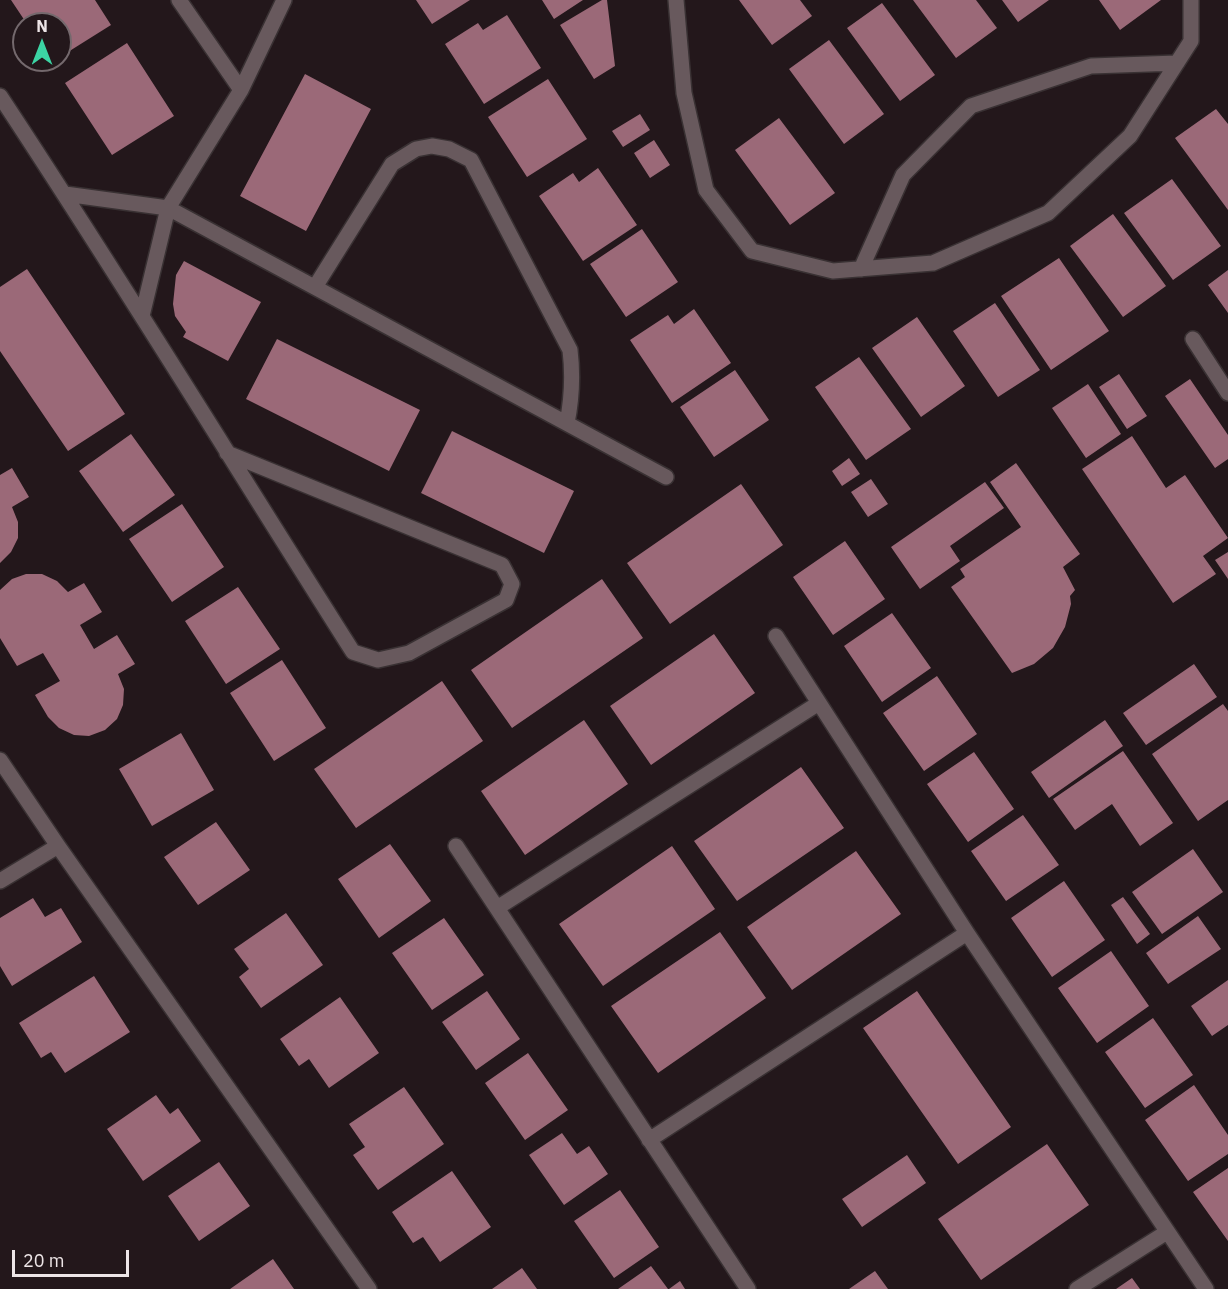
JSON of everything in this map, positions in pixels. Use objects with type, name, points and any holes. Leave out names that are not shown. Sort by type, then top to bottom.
[{"type":"street","points":[[179,0],[241,90]]},
{"type":"street","points":[[142,316],[168,208],[241,90],[285,0]]},
{"type":"street","points":[[676,0],[684,93],[706,190],[752,251],[834,271],[933,263],[1048,213],[1130,136],[1191,40],[1191,0]]},
{"type":"street","points":[[861,269],[903,175],[971,106],[1091,66],[1177,63]]},
{"type":"street","points":[[0,96],[65,194],[227,453],[353,652],[378,660],[409,653],[506,600],[512,584],[502,565],[227,453]]},
{"type":"street","points":[[315,287],[392,164],[416,149],[432,146],[449,149],[471,160],[570,350],[573,374],[567,423]]},
{"type":"street","points":[[65,194],[168,208],[666,477]]},
{"type":"street","points":[[1193,339],[1228,393]]},
{"type":"street","points":[[776,636],[967,933],[1206,1289]]},
{"type":"street","points":[[497,908],[819,703]]},
{"type":"street","points":[[0,760],[369,1289]]},
{"type":"street","points":[[0,881],[58,846]]},
{"type":"street","points":[[456,846],[748,1289]]},
{"type":"street","points":[[649,1140],[967,933]]},
{"type":"street","points":[[1077,1289],[1167,1232]]},
{"type":"building","points":[[11,0],[95,0],[111,25],[72,49],[72,12],[19,12]]},
{"type":"building","points":[[416,0],[470,0],[432,24]]},
{"type":"building","points":[[542,0],[583,0],[554,19]]},
{"type":"building","points":[[602,0],[607,0],[615,66],[594,79],[560,25]]},
{"type":"building","points":[[739,0],[800,0],[812,16],[772,45]]},
{"type":"building","points":[[913,0],[976,0],[997,28],[956,58]]},
{"type":"building","points":[[1002,0],[1049,0],[1018,22]]},
{"type":"building","points":[[1099,0],[1161,0],[1120,30]]},
{"type":"building","points":[[882,3],[935,75],[900,101],[847,28]]},
{"type":"building","points":[[507,15],[541,68],[484,104],[445,44],[478,23],[483,30]]},
{"type":"building","points":[[829,40],[884,114],[844,144],[789,69]]},
{"type":"building","points":[[127,43],[174,116],[112,155],[65,83]]},
{"type":"building","points":[[305,74],[371,109],[306,231],[240,196]]},
{"type":"building","points":[[548,79],[587,139],[527,177],[488,117]]},
{"type":"building","points":[[1216,109],[1228,124],[1228,210],[1175,138]]},
{"type":"building","points":[[640,114],[650,130],[623,147],[612,131]]},
{"type":"building","points":[[779,118],[835,193],[790,225],[735,150]]},
{"type":"building","points":[[654,140],[670,165],[650,178],[634,153]]},
{"type":"building","points":[[598,168],[637,225],[583,261],[539,196],[573,173],[579,182]]},
{"type":"building","points":[[1172,179],[1221,246],[1173,280],[1124,213]]},
{"type":"building","points":[[1113,214],[1166,286],[1123,317],[1070,246]]},
{"type":"building","points":[[642,229],[678,282],[626,317],[590,264]]},
{"type":"building","points":[[1059,258],[1109,331],[1051,370],[1001,296]]},
{"type":"building","points":[[184,261],[261,302],[228,361],[183,337],[186,332],[175,316],[173,304],[176,275]]},
{"type":"building","points":[[27,269],[125,414],[68,451],[0,351],[0,287]]},
{"type":"building","points":[[1228,270],[1228,313],[1208,285]]},
{"type":"building","points":[[995,303],[1040,370],[998,397],[953,331]]},
{"type":"building","points":[[694,309],[731,363],[672,403],[630,340],[668,315],[674,324]]},
{"type":"building","points":[[917,317],[965,386],[921,417],[872,348]]},
{"type":"building","points":[[277,339],[420,410],[389,471],[246,399]]},
{"type":"building","points":[[859,357],[911,429],[866,460],[815,387]]},
{"type":"building","points":[[735,370],[769,420],[714,457],[680,407]]},
{"type":"building","points":[[1119,374],[1147,416],[1127,429],[1099,387]]},
{"type":"building","points":[[1190,379],[1228,435],[1228,459],[1215,468],[1165,396]]},
{"type":"building","points":[[1088,384],[1121,434],[1086,458],[1052,408]]},
{"type":"building","points":[[452,431],[574,491],[544,553],[421,493]]},
{"type":"building","points":[[131,434],[175,495],[123,532],[79,471]]},
{"type":"building","points":[[1132,436],[1166,488],[1185,475],[1228,538],[1203,556],[1216,574],[1173,603],[1082,469]]},
{"type":"building","points":[[849,458],[860,474],[842,486],[832,471]]},
{"type":"building","points":[[1016,463],[1080,554],[1063,567],[1075,590],[1070,596],[1071,604],[1065,627],[1053,648],[1034,664],[1012,673],[951,587],[965,577],[960,569],[1021,527],[990,482]]},
{"type":"building","points":[[12,468],[29,497],[12,507],[18,522],[18,538],[11,552],[0,563],[0,475]]},
{"type":"building","points":[[871,479],[888,504],[868,517],[851,492]]},
{"type":"building","points":[[985,482],[1004,508],[950,546],[960,561],[920,589],[891,547]]},
{"type":"building","points":[[741,484],[783,545],[670,624],[627,563]]},
{"type":"building","points":[[182,504],[224,567],[172,602],[129,539]]},
{"type":"building","points":[[845,541],[885,599],[833,635],[793,577]]},
{"type":"building","points":[[1228,552],[1228,579],[1215,560]]},
{"type":"building","points":[[26,574],[42,574],[57,581],[68,592],[84,583],[102,612],[80,625],[94,649],[117,635],[135,664],[118,674],[124,689],[123,705],[117,719],[105,730],[89,736],[74,735],[59,728],[48,717],[35,695],[60,681],[43,653],[17,666],[0,638],[0,590],[12,579]]},
{"type":"building","points":[[602,579],[643,638],[512,728],[471,670]]},
{"type":"building","points":[[238,587],[280,649],[226,684],[185,621]]},
{"type":"building","points":[[892,613],[931,668],[882,702],[844,646]]},
{"type":"building","points":[[714,634],[755,693],[651,765],[610,706]]},
{"type":"building","points":[[282,660],[326,728],[274,761],[230,693]]},
{"type":"building","points":[[1194,664],[1217,697],[1146,745],[1123,713]]},
{"type":"building","points":[[937,676],[977,734],[924,771],[883,713]]},
{"type":"building","points":[[442,681],[483,741],[356,828],[314,769]]},
{"type":"building","points":[[1223,704],[1228,711],[1228,800],[1198,821],[1152,754]]},
{"type":"building","points":[[584,720],[628,784],[525,855],[481,791]]},
{"type":"building","points":[[1105,720],[1123,746],[1049,798],[1031,772]]},
{"type":"building","points":[[181,733],[214,790],[152,826],[119,769]]},
{"type":"building","points":[[1123,751],[1173,823],[1140,846],[1112,804],[1075,830],[1053,799]]},
{"type":"building","points":[[974,752],[1014,809],[968,842],[927,784]]},
{"type":"building","points":[[801,767],[844,828],[737,901],[694,841]]},
{"type":"building","points":[[1023,815],[1059,865],[1006,901],[971,851]]},
{"type":"building","points":[[216,822],[250,870],[198,905],[164,857]]},
{"type":"building","points":[[390,844],[431,901],[379,938],[338,879]]},
{"type":"building","points":[[672,846],[715,909],[603,986],[559,924]]},
{"type":"building","points":[[1193,849],[1223,892],[1162,934],[1132,892]]},
{"type":"building","points":[[856,851],[901,914],[792,990],[747,927]]},
{"type":"building","points":[[1064,881],[1105,940],[1052,977],[1011,918]]},
{"type":"building","points":[[1123,897],[1150,934],[1137,944],[1111,905]]},
{"type":"building","points":[[33,898],[45,917],[61,908],[82,942],[12,986],[0,966],[0,918]]},
{"type":"building","points":[[286,913],[323,965],[261,1008],[239,977],[249,969],[234,949]]},
{"type":"building","points":[[1198,916],[1221,949],[1168,984],[1146,953]]},
{"type":"building","points":[[444,918],[484,975],[432,1010],[392,953]]},
{"type":"building","points":[[720,932],[766,998],[658,1073],[611,1006]]},
{"type":"building","points":[[1111,951],[1149,1006],[1097,1043],[1058,988]]},
{"type":"building","points":[[94,976],[130,1032],[65,1073],[51,1052],[41,1058],[19,1023]]},
{"type":"building","points":[[1228,980],[1228,1025],[1212,1036],[1191,1006]]},
{"type":"building","points":[[487,991],[520,1039],[476,1070],[442,1022]]},
{"type":"building","points":[[917,991],[1011,1127],[958,1164],[863,1028]]},
{"type":"building","points":[[340,997],[379,1053],[329,1088],[309,1059],[299,1066],[280,1039]]},
{"type":"building","points":[[1153,1018],[1193,1075],[1145,1108],[1105,1052]]},
{"type":"building","points":[[528,1053],[568,1110],[525,1140],[485,1083]]},
{"type":"building","points":[[1194,1085],[1228,1135],[1228,1154],[1188,1181],[1145,1120]]},
{"type":"building","points":[[404,1087],[444,1144],[378,1190],[353,1155],[365,1147],[349,1124]]},
{"type":"building","points":[[156,1095],[170,1114],[178,1108],[201,1141],[143,1181],[107,1129]]},
{"type":"building","points":[[562,1133],[577,1154],[589,1146],[608,1174],[564,1205],[529,1155]]},
{"type":"building","points":[[1047,1144],[1089,1205],[981,1280],[938,1219]]},
{"type":"building","points":[[907,1155],[926,1183],[862,1227],[842,1199]]},
{"type":"building","points":[[219,1162],[250,1206],[199,1241],[168,1196]]},
{"type":"building","points":[[1228,1168],[1228,1241],[1193,1192]]},
{"type":"building","points":[[452,1171],[491,1227],[440,1262],[423,1237],[413,1243],[392,1212]]},
{"type":"building","points":[[620,1190],[659,1247],[614,1278],[574,1221]]},
{"type":"building","points":[[273,1259],[294,1289],[230,1289]]},
{"type":"building","points":[[651,1266],[668,1289],[618,1289]]},
{"type":"building","points":[[522,1268],[537,1289],[492,1289]]},
{"type":"building","points":[[875,1271],[888,1289],[849,1289]]},
{"type":"building","points":[[1132,1278],[1140,1289],[1116,1289]]},
{"type":"building","points":[[680,1281],[685,1289],[669,1289]]}]
